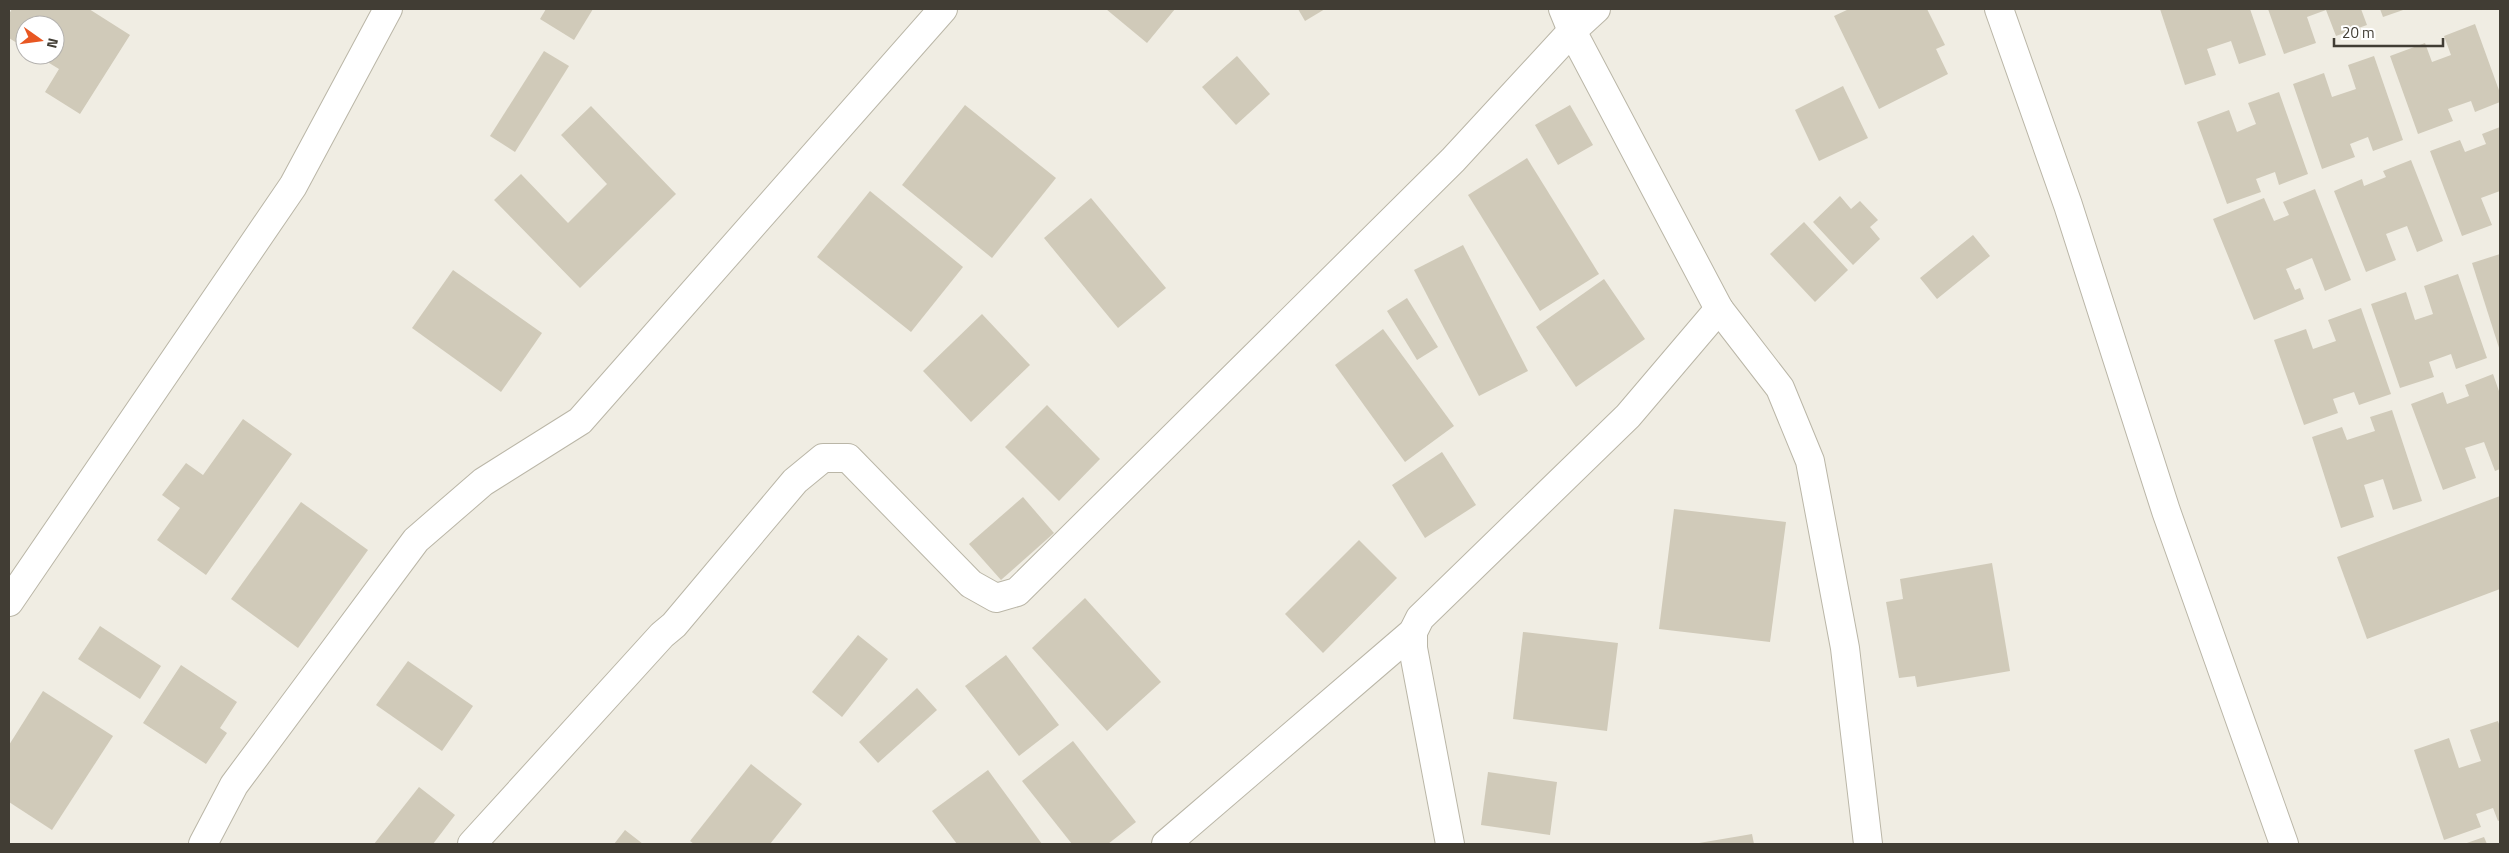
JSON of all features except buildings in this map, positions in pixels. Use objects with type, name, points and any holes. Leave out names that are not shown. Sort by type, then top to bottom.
[{"type":"street","points":[[9,602],[293,186],[388,9]]},
{"type":"street","points":[[203,844],[234,785],[416,540],[483,482],[580,420],[943,9]]},
{"type":"street","points":[[472,844],[662,635],[674,625],[795,481],[823,458],[848,458],[970,584],[996,598],[1017,592],[1453,160],[1568,20],[1596,9]]},
{"type":"street","points":[[1999,9],[2068,205],[2166,510],[2284,844]]},
{"type":"street","points":[[1568,20],[1719,309],[1780,388],[1810,460],[1845,648],[1868,844]]},
{"type":"street","points":[[1166,844],[1413,632],[1420,618],[1628,416],[1719,309]]},
{"type":"street","points":[[1413,632],[1413,648],[1450,844]]}]
